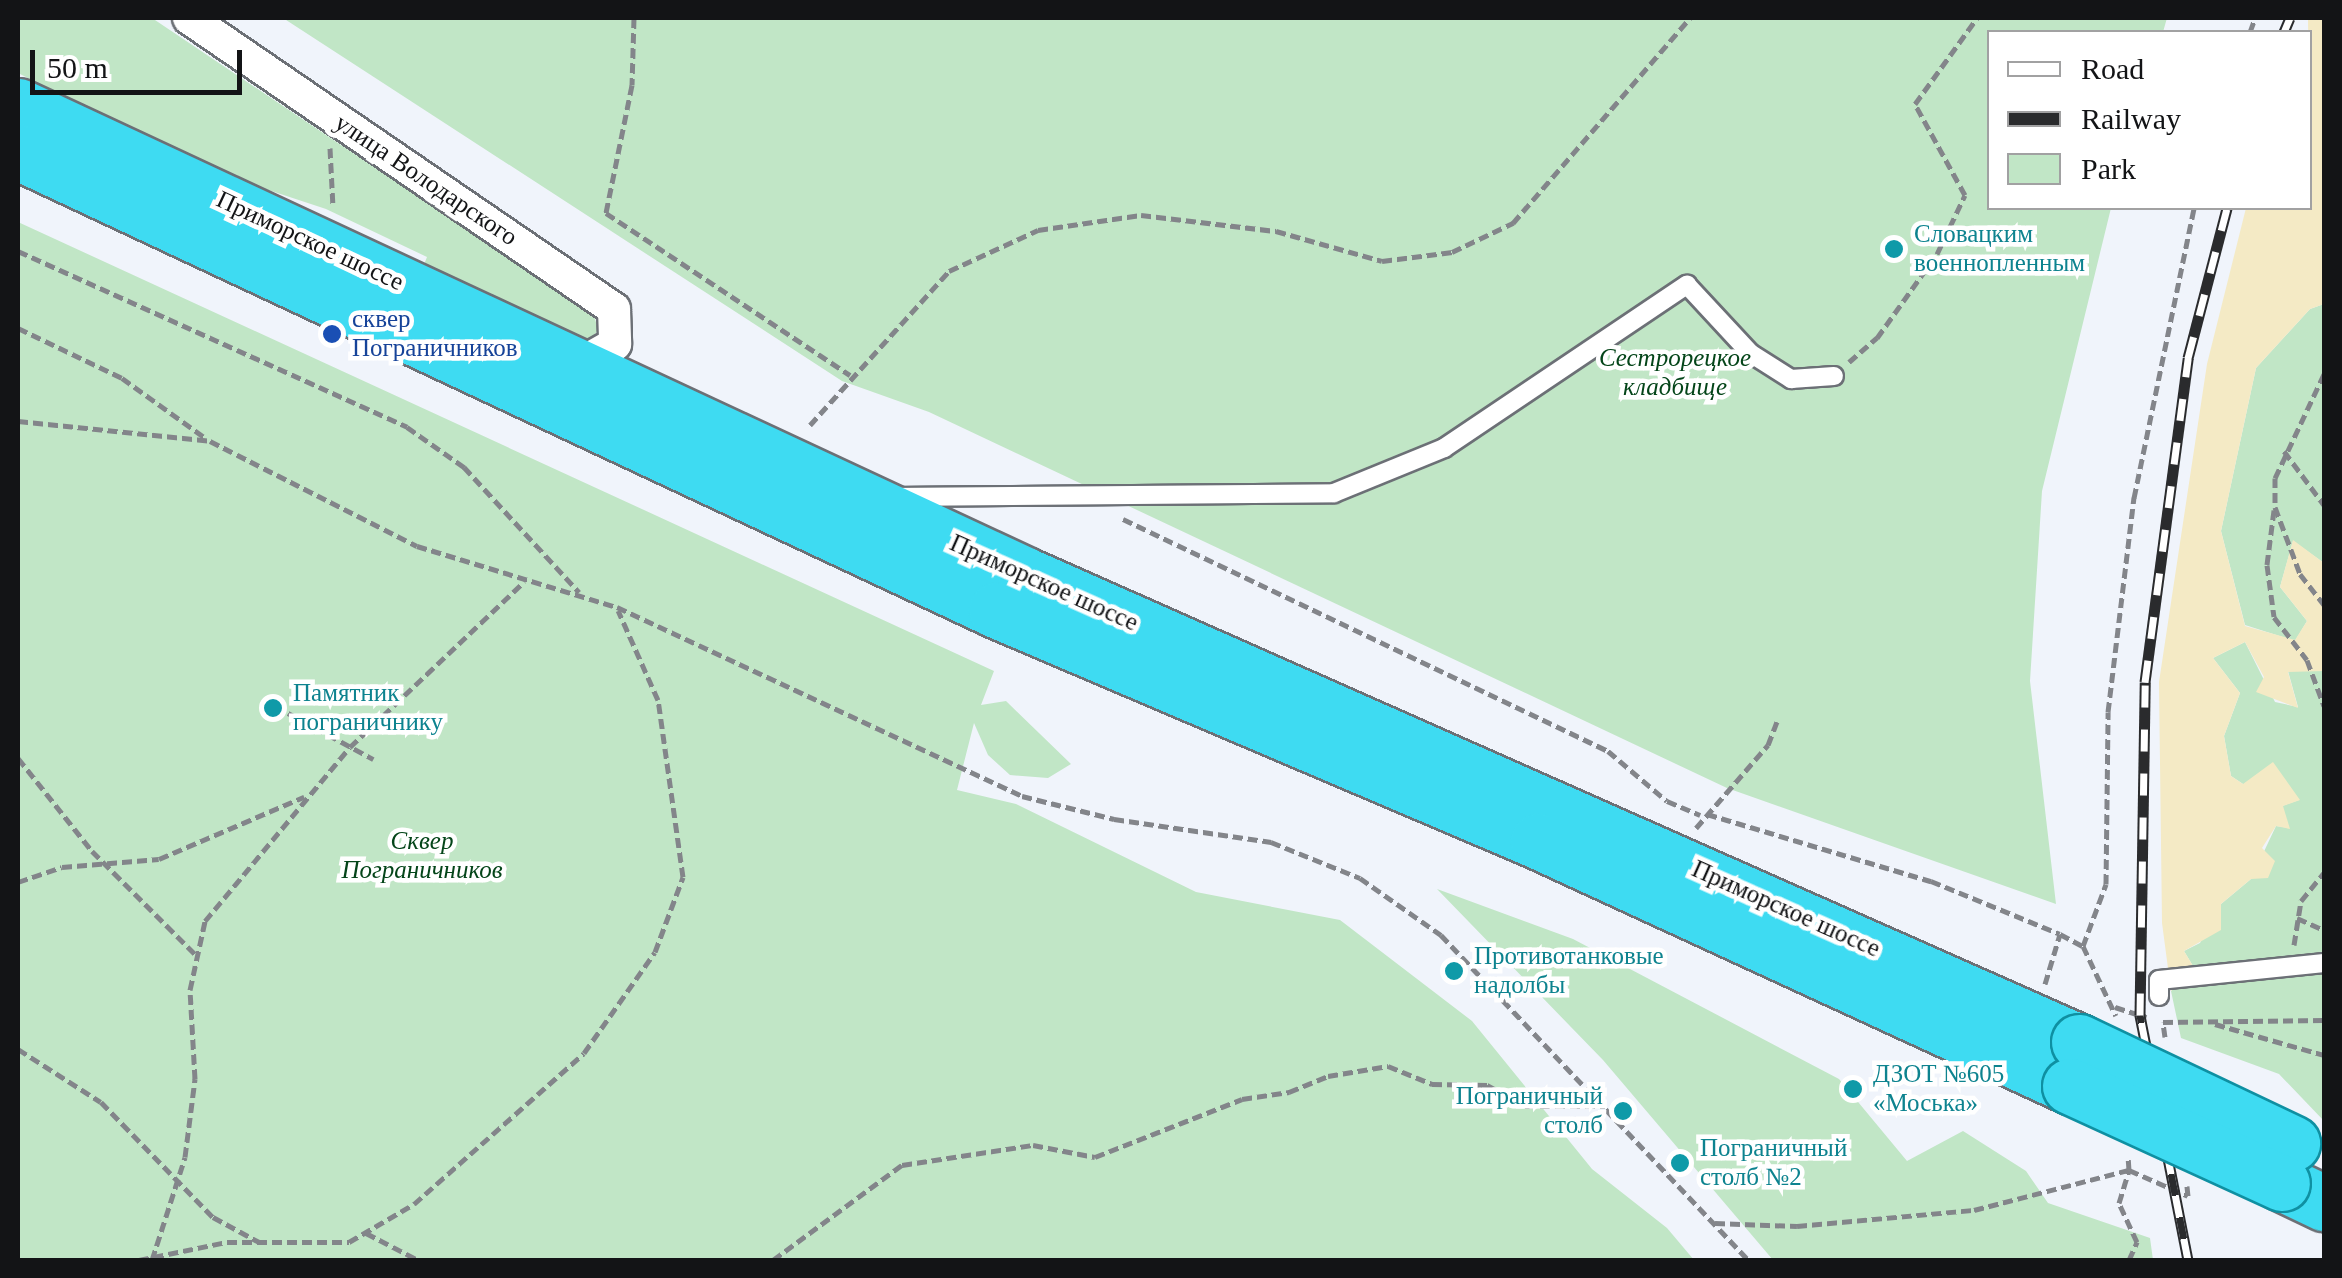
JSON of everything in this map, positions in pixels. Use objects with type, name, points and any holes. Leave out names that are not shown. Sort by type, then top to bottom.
[{"type":"highway","name":"Приморское шоссе","points":[[18,106],[854,495],[2095,1040]]},
{"type":"highway","name":"Приморское шоссе","points":[[18,152],[996,610],[1538,842],[2095,1040]]},
{"type":"highway","points":[[2095,1040],[2306,1171]]},
{"type":"street","name":"улица Володарского","points":[[189,18],[614,309],[614,344],[578,366]]},
{"type":"lane","points":[[854,495],[1334,493],[1444,448],[1687,284],[1750,353],[1791,380],[1834,376]]},
{"type":"lane","points":[[2159,996],[2160,980],[2324,963]]},
{"type":"path","points":[[634,18],[632,84],[606,214],[850,374]]},
{"type":"path","points":[[810,424],[850,374],[949,271],[1038,230],[1140,216],[1276,231],[1382,261],[1452,252],[1513,223],[1690,18]]},
{"type":"path","points":[[1834,376],[1877,338],[1937,254],[1965,195],[1915,104],[1977,18]]},
{"type":"path","points":[[2163,1022],[2095,1040],[2083,946],[2106,884],[2108,712],[2134,498],[2194,210]]},
{"type":"path","points":[[18,251],[407,427],[464,467],[580,593]]},
{"type":"path","points":[[18,328],[122,378],[210,441],[418,546],[524,582],[580,593],[617,607],[1022,796],[1096,816],[1270,842],[1360,878],[1440,934],[1748,1260]]},
{"type":"path","points":[[2324,374],[2284,451],[2267,564],[2274,618],[2307,660],[2324,706]]},
{"type":"path","points":[[18,421],[210,441]]},
{"type":"path","points":[[2284,451],[2324,505]]},
{"type":"path","points":[[1078,497],[1608,751],[1667,801],[1931,881],[2083,946]]},
{"type":"path","points":[[2275,507],[2300,574],[2324,605]]},
{"type":"path","points":[[153,1258],[178,1178],[194,1079],[190,990],[206,920],[350,747],[524,582]]},
{"type":"path","points":[[139,1260],[227,1242],[349,1242],[414,1204],[528,1109],[584,1053],[655,952],[682,876],[675,798],[658,700],[617,607]]},
{"type":"path","points":[[288,713],[373,760]]},
{"type":"path","points":[[1692,841],[1704,815],[1768,745],[1777,722]]},
{"type":"path","points":[[18,758],[103,860],[198,957]]},
{"type":"path","points":[[18,882],[103,860],[159,860],[307,796]]},
{"type":"path","points":[[2294,948],[2300,901],[2324,874]]},
{"type":"path","points":[[2297,918],[2324,930]]},
{"type":"path","points":[[2043,988],[2060,934]]},
{"type":"path","points":[[2208,1022],[2324,1055]]},
{"type":"path","points":[[18,1049],[100,1102],[213,1217],[265,1244]]},
{"type":"path","points":[[773,1260],[902,1164],[1033,1145],[1094,1157],[1242,1099],[1328,1076],[1388,1066],[1432,1084],[1487,1085],[1526,1106],[1605,1106]]},
{"type":"path","points":[[1712,1223],[1796,1226],[1974,1210],[2129,1170],[2128,1152]]},
{"type":"path","points":[[366,1233],[418,1260]]},
{"type":"green space","points":[[18,18],[152,18],[594,315],[598,330],[590,341],[575,342],[423,267],[427,257],[326,209],[217,173],[18,73]]},
{"type":"green space","name":"Сестрорецкое кладбище","points":[[283,18],[2167,18],[2164,30],[1987,30],[1987,210],[2111,210],[2042,491],[2030,681],[2056,904],[1727,788],[929,412],[842,381]]},
{"type":"green space","name":"Сквер Пограничников","points":[[18,222],[994,671],[981,705],[1006,701],[1071,764],[1048,778],[1010,775],[988,755],[974,723],[957,790],[1016,804],[1196,892],[1340,920],[1472,1021],[1592,1169],[1667,1228],[1694,1260],[18,1260]]},
{"type":"green space","points":[[2324,304],[2324,563],[2293,541],[2280,587],[2307,621],[2295,641],[2245,625],[2221,531],[2256,368],[2310,309]]},
{"type":"green space","points":[[2245,642],[2275,702],[2298,707],[2288,671],[2324,671],[2324,1121],[2279,1074],[2181,1038],[2171,991],[2196,971],[2184,951],[2200,943],[2221,904],[2251,879],[2276,826],[2289,828],[2282,806],[2299,800],[2286,782],[2243,784],[2231,776],[2224,736],[2240,693],[2213,658]]},
{"type":"green space","points":[[1437,889],[1573,939],[1839,1079],[1907,1161],[1963,1131],[2026,1171],[2048,1203],[2150,1238],[2153,1260],[1773,1260],[1603,1060]]},
{"type":"sand","points":[[2308,18],[2324,18],[2324,304],[2310,309],[2256,368],[2221,531],[2245,626],[2295,640],[2307,621],[2280,587],[2293,540],[2324,563],[2324,671],[2288,672],[2298,708],[2256,692],[2264,677],[2245,642],[2213,658],[2240,693],[2224,736],[2231,776],[2243,784],[2273,762],[2300,800],[2283,806],[2290,829],[2276,826],[2262,848],[2275,861],[2268,878],[2251,879],[2221,904],[2221,930],[2184,951],[2196,971],[2171,991],[2162,923],[2159,682],[2207,364],[2246,210],[2312,210],[2312,30],[2308,30]]},
{"type":"railway","points":[[2285,30],[2290,18]]},
{"type":"railway","points":[[2188,1260],[2140,1015],[2145,682],[2188,358],[2226,210]]},
{"type":"place","name":"Словацким военнопленным","points":[[1894,249]]},
{"type":"place","name":"сквер Пограничников","points":[[332,334]]},
{"type":"place","name":"Памятник пограничнику","points":[[273,708]]},
{"type":"place","name":"Противотанковые надолбы","points":[[1454,971]]},
{"type":"place","name":"ДЗОТ №605 «Моська»","points":[[1853,1089]]},
{"type":"place","name":"Пограничный столб","points":[[1623,1111]]},
{"type":"place","name":"Пограничный столб №2","points":[[1680,1163]]}]
